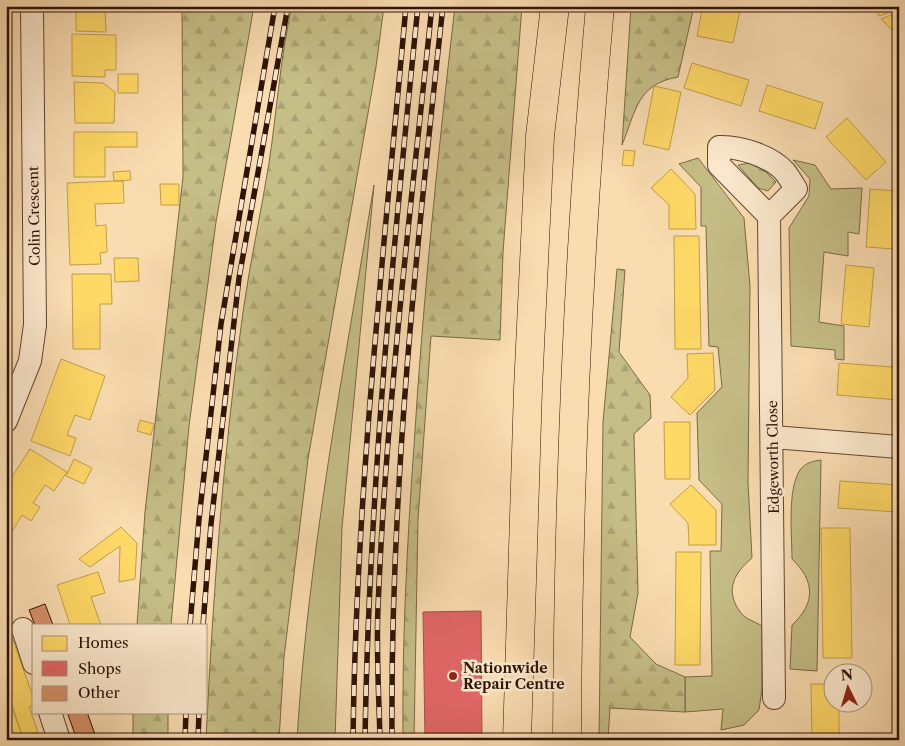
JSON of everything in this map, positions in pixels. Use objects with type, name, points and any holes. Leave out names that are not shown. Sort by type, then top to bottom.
[{"type":"highway","points":[[517,740],[528,389],[540,136],[555,6]]},
{"type":"highway","points":[[567,740],[567,598],[574,397],[590,115],[600,6]]},
{"type":"street","name":"Colin Crescent","points":[[6,421],[30,361],[35,325],[32,6]]},
{"type":"street","name":"Edgeworth Close","points":[[769,216],[773,437],[774,698]]},
{"type":"street","points":[[773,437],[899,447]]},
{"type":"street","points":[[23,628],[32,657]]},
{"type":"street","points":[[51,714],[59,740]]},
{"type":"green space","points":[[182,6],[254,6],[216,222],[189,426],[171,624],[137,624],[145,512],[183,177]]},
{"type":"green space","points":[[292,6],[384,6],[376,67],[308,459],[284,657],[279,740],[206,740],[220,525],[236,365],[246,293],[269,163]]},
{"type":"green space","points":[[455,6],[522,6],[503,252],[500,340],[431,336],[418,519],[414,740],[403,740],[403,666],[409,519],[418,391],[431,226]]},
{"type":"green space","points":[[631,6],[694,6],[678,77],[654,86],[646,93],[635,110],[622,145]]},
{"type":"green space","points":[[698,158],[744,218],[750,286],[748,482],[752,558],[736,576],[732,590],[736,605],[741,613],[762,626],[762,689],[759,710],[744,725],[721,730],[723,709],[685,712],[685,677],[712,676],[710,551],[721,551],[722,504],[699,480],[697,413],[722,387],[718,347],[709,346],[706,226],[701,226],[701,187],[679,164]]},
{"type":"green space","points":[[793,160],[815,165],[831,189],[862,188],[859,234],[848,232],[848,256],[824,252],[819,322],[844,326],[844,360],[835,359],[835,350],[791,346],[789,228],[809,196],[810,179]]},
{"type":"green space","points":[[750,163],[766,172],[776,182],[768,191],[758,188],[738,165]]},
{"type":"green space","points":[[374,185],[342,528],[335,740],[297,740],[302,670],[318,531]]},
{"type":"green space","points":[[617,269],[625,270],[619,352],[650,395],[651,418],[634,434],[638,593],[630,637],[656,664],[685,677],[685,712],[610,708],[608,740],[599,740],[603,422]]},
{"type":"green space","points":[[821,460],[817,671],[790,669],[792,625],[805,608],[810,592],[805,576],[792,559],[791,513],[793,489],[800,470],[809,463]]},
{"type":"green space","points":[[133,714],[168,714],[168,740],[133,740]]},
{"type":"building: Homes","points":[[76,6],[105,6],[106,32],[76,31]]},
{"type":"building: Homes","points":[[703,6],[741,6],[733,43],[697,36]]},
{"type":"building: Homes","points":[[875,6],[899,6],[899,9],[879,16]]},
{"type":"building: Homes","points":[[899,12],[899,27],[894,32],[881,19]]},
{"type":"building: Homes","points":[[72,34],[116,35],[116,70],[105,70],[105,77],[72,76]]},
{"type":"building: Homes","points":[[692,63],[749,80],[741,106],[684,88]]},
{"type":"building: Homes","points":[[118,74],[138,74],[138,93],[118,93]]},
{"type":"building: Homes","points":[[74,82],[103,83],[115,92],[114,123],[75,123]]},
{"type":"building: Homes","points":[[767,85],[823,103],[815,129],[759,111]]},
{"type":"building: Homes","points":[[654,86],[681,92],[669,150],[643,144]]},
{"type":"building: Homes","points":[[847,118],[886,162],[866,180],[826,137]]},
{"type":"building: Homes","points":[[74,132],[137,132],[137,147],[105,147],[105,177],[74,177]]},
{"type":"building: Homes","points":[[624,150],[635,151],[633,166],[622,165]]},
{"type":"building: Homes","points":[[671,169],[695,194],[696,229],[669,229],[669,205],[651,188]]},
{"type":"building: Homes","points":[[130,171],[131,180],[114,181],[113,172]]},
{"type":"building: Homes","points":[[123,181],[124,203],[95,204],[96,226],[106,225],[107,252],[100,253],[101,264],[70,265],[67,183]]},
{"type":"building: Homes","points":[[160,184],[179,184],[179,205],[161,205]]},
{"type":"building: Homes","points":[[870,189],[898,191],[894,249],[866,247]]},
{"type":"building: Homes","points":[[674,236],[699,236],[701,349],[675,349]]},
{"type":"building: Homes","points":[[114,258],[138,258],[139,281],[115,282]]},
{"type":"building: Homes","points":[[846,265],[874,268],[869,327],[841,324]]},
{"type":"building: Homes","points":[[72,274],[111,274],[112,304],[100,304],[100,349],[73,349]]},
{"type":"building: Homes","points":[[713,353],[715,390],[690,415],[671,397],[688,378],[687,354]]},
{"type":"building: Homes","points":[[61,359],[105,376],[90,420],[75,415],[67,435],[76,438],[70,456],[31,441]]},
{"type":"building: Homes","points":[[893,362],[899,362],[899,400],[837,395],[839,363],[893,367]]},
{"type":"building: Homes","points":[[140,420],[154,424],[151,435],[137,431]]},
{"type":"building: Homes","points":[[664,422],[690,422],[690,479],[665,479]]},
{"type":"building: Homes","points":[[30,449],[67,472],[54,491],[45,485],[33,503],[40,507],[31,521],[22,515],[8,538],[6,486]]},
{"type":"building: Homes","points":[[74,459],[92,468],[84,484],[66,476]]},
{"type":"building: Homes","points":[[840,481],[898,485],[896,512],[838,508]]},
{"type":"building: Homes","points":[[691,485],[716,510],[716,545],[689,545],[688,523],[670,504]]},
{"type":"building: Homes","points":[[121,527],[137,543],[135,579],[119,582],[120,546],[90,567],[79,559]]},
{"type":"building: Homes","points":[[821,528],[850,528],[852,658],[823,658]]},
{"type":"building: Homes","points":[[676,552],[701,552],[700,665],[675,665]]},
{"type":"building: Homes","points":[[98,572],[105,593],[91,597],[101,624],[70,624],[57,585]]},
{"type":"building: Homes","points":[[9,629],[32,693],[32,706],[29,707],[38,732],[23,738],[6,687],[6,631]]},
{"type":"building: Homes","points":[[811,684],[822,684],[822,714],[839,714],[839,740],[812,740]]},
{"type":"building: Homes","points":[[13,710],[23,738],[6,740],[6,713]]},
{"type":"building: Shops","name":"Nationwide Repair Centre","points":[[481,611],[482,740],[425,740],[423,612]]},
{"type":"building: Other","points":[[45,604],[53,624],[35,624],[29,610]]},
{"type":"building: Other","points":[[68,714],[88,714],[97,740],[77,740]]},
{"type":"railway","points":[[190,624],[199,519],[221,324],[275,6]]},
{"type":"railway","points":[[203,624],[211,524],[239,278],[288,6]]},
{"type":"railway","points":[[353,740],[355,648],[365,464],[406,6]]},
{"type":"railway","points":[[365,740],[367,648],[377,464],[391,281],[418,6]]},
{"type":"railway","points":[[380,740],[377,624],[387,457],[400,307],[432,6]]},
{"type":"railway","points":[[392,740],[395,556],[400,464],[414,281],[443,6]]},
{"type":"railway","points":[[185,740],[186,714]]},
{"type":"railway","points":[[198,740],[199,714]]},
{"type":"place","name":"Nationwide Repair Centre","points":[[453,676]]}]
